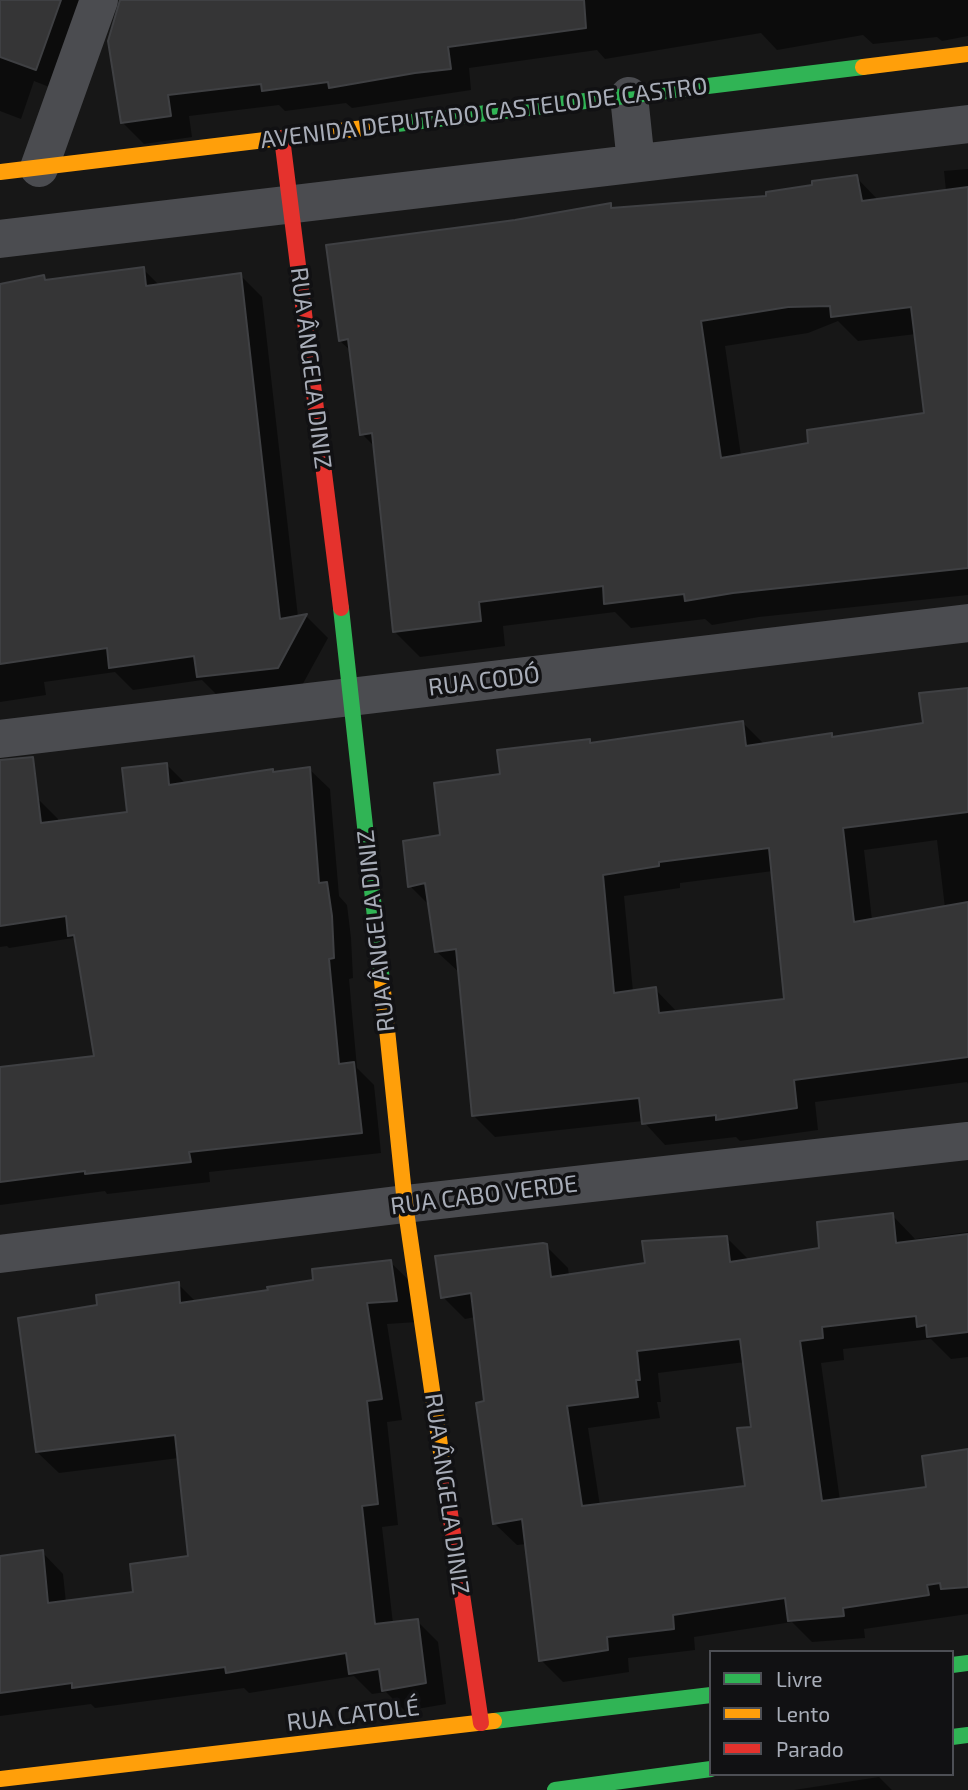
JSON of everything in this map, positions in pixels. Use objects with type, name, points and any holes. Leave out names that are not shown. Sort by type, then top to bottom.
[{"type":"street","points":[[39,167],[99,0]]},
{"type":"street","name":"AVENIDA DEPUTADO CASTELO DE CASTRO","points":[[0,172],[968,54]]},
{"type":"street","points":[[629,96],[636,163]]},
{"type":"street","points":[[0,239],[968,124]]},
{"type":"street","name":"RUA ÂNGELA DINIZ","points":[[282,138],[352,698],[405,1204],[481,1723]]},
{"type":"street","name":"RUA CODÓ","points":[[0,739],[968,623]]},
{"type":"street","name":"RUA CABO VERDE","points":[[0,1255],[405,1204],[968,1141]]},
{"type":"street","name":"RUA CATOLÉ","points":[[0,1779],[709,1695]]},
{"type":"street","points":[[555,1790],[709,1769]]},
{"type":"building","points":[[0,0],[61,0],[36,70],[0,57]]},
{"type":"building","points":[[120,0],[584,0],[586,28],[448,47],[451,69],[329,88],[328,82],[262,91],[261,84],[168,95],[171,116],[121,123],[108,41]]},
{"type":"building","points":[[857,175],[862,201],[968,187],[968,568],[733,593],[685,601],[684,594],[604,604],[603,586],[479,602],[481,621],[393,632],[372,433],[360,435],[348,339],[339,341],[326,245],[515,220],[611,203],[611,208],[766,196],[766,192],[812,185],[812,181]],"holes":[[[830,306],[831,317],[911,307],[924,413],[807,430],[808,443],[721,458],[701,321],[788,307]]]},
{"type":"building","points":[[144,267],[146,286],[241,273],[280,619],[307,614],[278,668],[197,677],[194,656],[109,668],[107,648],[0,664],[0,284],[44,275],[45,280]]},
{"type":"building","points":[[968,688],[968,812],[843,828],[854,922],[968,902],[968,1057],[794,1080],[797,1108],[716,1120],[716,1115],[642,1124],[639,1098],[472,1116],[456,949],[435,952],[425,883],[408,887],[403,841],[440,835],[434,783],[500,774],[497,750],[590,739],[590,743],[743,721],[746,746],[832,733],[832,737],[923,723],[919,693]],"holes":[[[769,848],[784,999],[659,1013],[656,987],[614,993],[603,875],[659,866],[659,862]]]},
{"type":"building","points":[[33,757],[41,823],[127,812],[122,768],[167,763],[169,785],[273,769],[273,772],[310,767],[319,883],[327,882],[332,916],[334,958],[329,959],[339,1064],[354,1062],[362,1133],[189,1152],[191,1162],[0,1182],[0,1067],[94,1056],[74,935],[68,936],[66,916],[0,926],[0,760]]},
{"type":"building","points":[[893,1213],[896,1243],[968,1234],[968,1332],[927,1337],[926,1325],[917,1327],[916,1316],[822,1327],[823,1338],[800,1341],[822,1501],[926,1487],[922,1456],[968,1449],[968,1587],[941,1589],[940,1583],[927,1585],[929,1595],[843,1608],[844,1616],[788,1621],[785,1598],[673,1615],[674,1629],[607,1637],[608,1650],[539,1661],[522,1519],[493,1524],[476,1403],[484,1401],[471,1293],[441,1298],[435,1256],[543,1243],[547,1244],[551,1277],[645,1263],[642,1241],[727,1236],[730,1262],[819,1248],[817,1222]],"holes":[[[740,1339],[751,1427],[737,1428],[745,1486],[582,1506],[567,1406],[638,1397],[636,1380],[640,1380],[637,1351]]]},
{"type":"building","points":[[391,1260],[397,1301],[367,1303],[382,1399],[367,1401],[378,1504],[362,1506],[375,1624],[418,1619],[426,1683],[382,1691],[379,1669],[349,1674],[346,1653],[226,1673],[225,1667],[72,1688],[72,1683],[0,1693],[0,1556],[43,1550],[48,1603],[133,1592],[130,1564],[188,1556],[175,1435],[36,1452],[18,1318],[97,1305],[96,1295],[179,1282],[180,1303],[268,1290],[267,1287],[313,1280],[312,1269]]},
{"type":"traffic: fast","points":[[389,125],[863,67]]},
{"type":"traffic: fast","points":[[341,608],[382,981]]},
{"type":"traffic: fast","points":[[954,1665],[968,1663]]},
{"type":"traffic: fast","points":[[494,1721],[709,1695]]},
{"type":"traffic: fast","points":[[954,1737],[968,1735]]},
{"type":"traffic: fast","points":[[555,1790],[709,1769]]},
{"type":"traffic: slow","points":[[863,67],[968,54]]},
{"type":"traffic: slow","points":[[0,172],[389,125]]},
{"type":"traffic: slow","points":[[382,981],[405,1204],[443,1466]]},
{"type":"traffic: slow","points":[[0,1779],[494,1721]]},
{"type":"traffic: jam","points":[[282,138],[341,608]]},
{"type":"traffic: jam","points":[[443,1466],[481,1723]]}]
